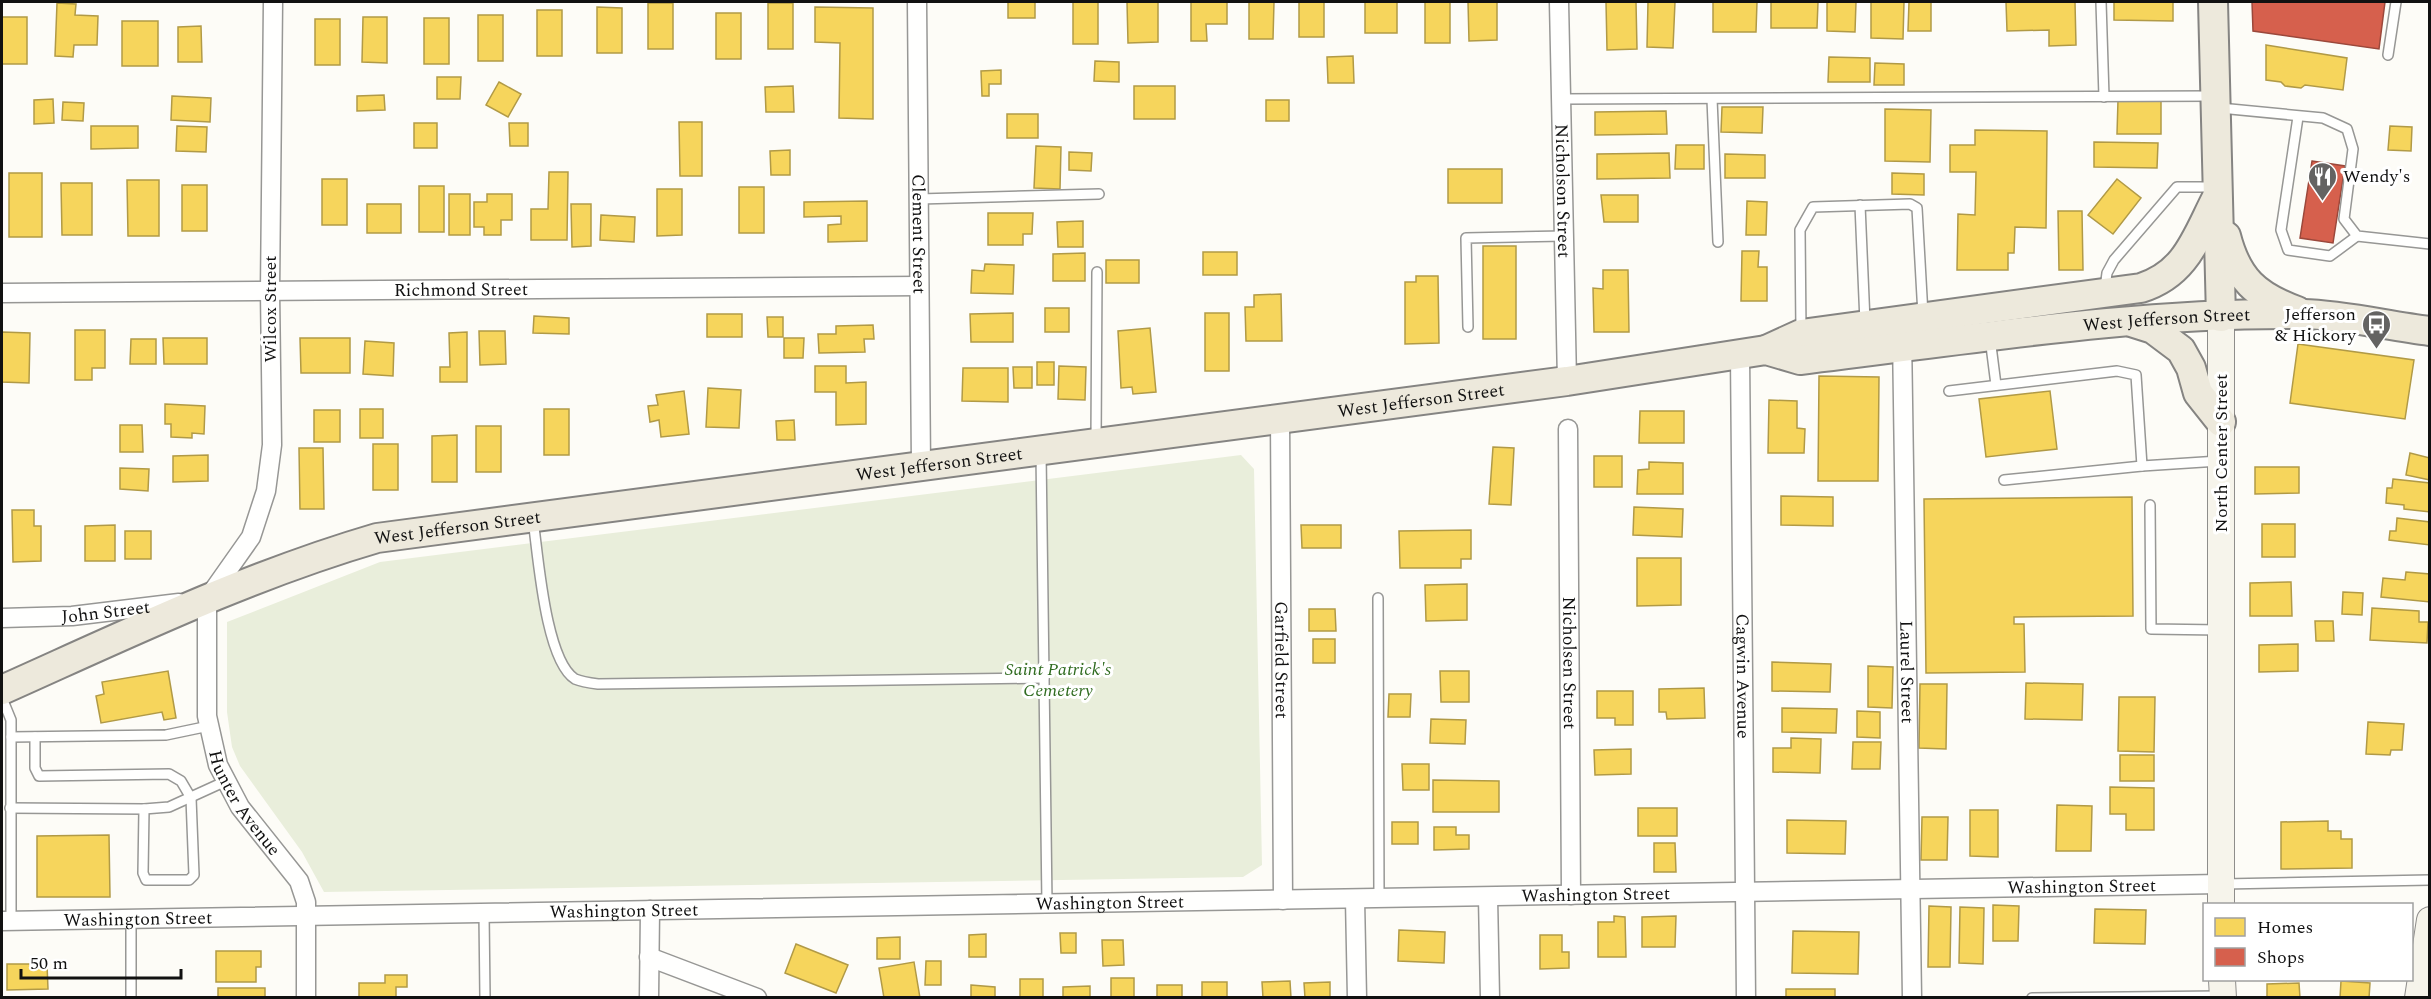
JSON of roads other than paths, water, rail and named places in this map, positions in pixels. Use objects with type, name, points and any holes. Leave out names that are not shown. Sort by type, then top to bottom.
[{"type":"main road","name":"North Center Street","points":[[2213,2],[2216,193],[2222,316]]},
{"type":"main road","points":[[1753,353],[1801,334],[1865,325],[1909,328],[2142,288],[2162,282],[2178,269],[2216,193]]},
{"type":"main road","points":[[2216,193],[2235,267],[2258,293],[2305,314]]},
{"type":"main road","name":"West Jefferson Street","points":[[2,690],[207,599],[326,553],[377,537],[1567,381],[1753,353],[1800,360],[1909,328],[1990,336],[2041,328],[2126,320],[2305,314],[2430,331]]},
{"type":"main road","points":[[2126,320],[2153,329],[2181,350],[2191,368],[2198,393],[2221,422]]},
{"type":"street","name":"Wilcox Street","points":[[207,599],[251,537],[266,491],[272,445],[270,291],[273,2]]},
{"type":"street","name":"Clement Street","points":[[917,2],[921,466]]},
{"type":"street","name":"Nicholson Street","points":[[1559,2],[1567,381]]},
{"type":"street","name":"Richmond Street","points":[[2,293],[919,286]]},
{"type":"street","name":"North Center Street","points":[[2221,894],[2222,316]]},
{"type":"street","name":"Laurel Street","points":[[1909,328],[1912,998]]},
{"type":"street","name":"Cagwin Avenue","points":[[1746,998],[1745,892],[1753,353]]},
{"type":"street","name":"Garfield Street","points":[[1280,418],[1283,900]]},
{"type":"street","name":"Nicholsen Street","points":[[1568,429],[1571,895]]},
{"type":"street","name":"John Street","points":[[2,618],[72,616],[207,599]]},
{"type":"street","name":"Hunter Avenue","points":[[207,599],[209,726],[218,765],[240,807],[299,881],[306,902],[306,998]]},
{"type":"street","name":"Washington Street","points":[[6,921],[1745,892],[1911,890],[2221,894]]},
{"type":"street","points":[[1488,897],[1490,998]]},
{"type":"street","points":[[1354,899],[1357,998]]},
{"type":"street","points":[[650,910],[650,998]]},
{"type":"street","points":[[2418,998],[2430,920]]},
{"type":"street","points":[[649,957],[757,998]]},
{"type":"lane","points":[[2101,2],[2104,97]]},
{"type":"lane","points":[[2388,55],[2396,2]]},
{"type":"lane","points":[[1561,99],[2104,97],[2215,101],[2298,117],[2323,118],[2347,129],[2353,149],[2344,219],[2357,236]]},
{"type":"lane","points":[[1712,99],[1718,242]]},
{"type":"lane","points":[[2298,117],[2281,230],[2288,250],[2330,256],[2357,236],[2430,244]]},
{"type":"lane","points":[[2104,293],[2107,273],[2114,260],[2177,187],[2216,193]]},
{"type":"lane","points":[[919,199],[1099,194]]},
{"type":"lane","points":[[1801,334],[1800,230],[1813,207],[1910,204],[1917,208],[1909,328]]},
{"type":"lane","points":[[1860,205],[1865,325]]},
{"type":"lane","points":[[1468,327],[1466,238],[1564,236]]},
{"type":"lane","points":[[1096,443],[1097,272]]},
{"type":"lane","points":[[1990,336],[1996,385]]},
{"type":"lane","points":[[1949,391],[2117,371],[2136,375],[2142,466]]},
{"type":"lane","points":[[1041,450],[1047,904]]},
{"type":"lane","points":[[2004,480],[2221,460]]},
{"type":"lane","points":[[2150,505],[2151,629],[2221,630]]},
{"type":"lane","points":[[533,517],[542,591],[555,643],[567,670],[574,678],[584,682],[598,684],[1044,678]]},
{"type":"lane","points":[[1378,598],[1379,898]]},
{"type":"lane","points":[[2,698],[10,720],[6,921]]},
{"type":"lane","points":[[10,737],[166,735],[209,726]]},
{"type":"lane","points":[[35,737],[35,768],[39,776],[170,774],[182,781],[191,798],[194,875],[189,880],[146,880],[143,873],[144,809]]},
{"type":"lane","points":[[10,808],[144,809],[170,807],[226,780]]},
{"type":"lane","points":[[2221,894],[2430,880]]},
{"type":"lane","points":[[484,913],[485,998]]},
{"type":"lane","points":[[131,919],[131,998]]},
{"type":"lane","points":[[2032,998],[2143,997],[2223,991]]},
{"type":"place","name":"Wendy's","points":[[2322,202]]},
{"type":"place","name":"Jefferson & Hickory","points":[[2377,350]]},
{"type":"park label","name":"Saint Patrick's Cemetery","points":[[1058,679]]}]
